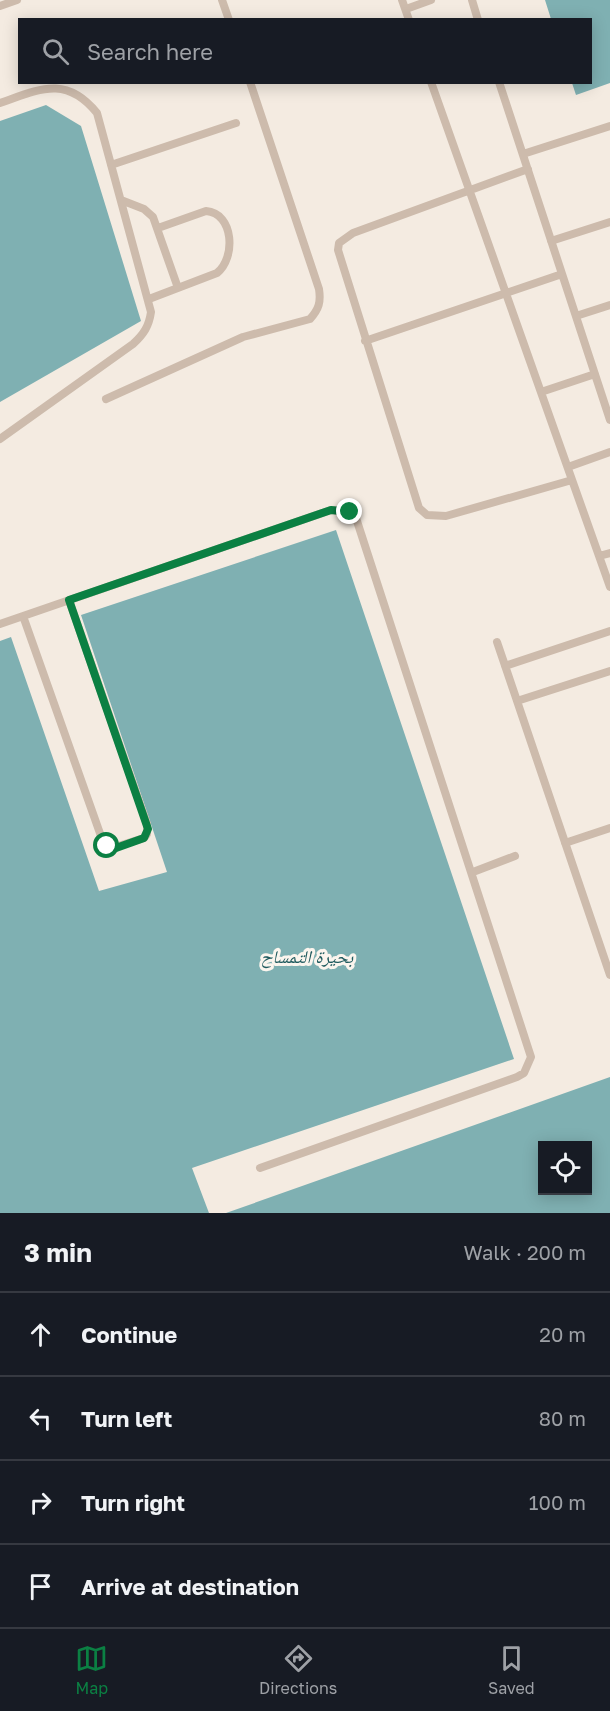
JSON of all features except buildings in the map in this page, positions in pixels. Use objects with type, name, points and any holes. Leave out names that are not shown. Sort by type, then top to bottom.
[{"type":"lane","points":[[0,6],[17,0]]},
{"type":"lane","points":[[222,0],[228,18]]},
{"type":"lane","points":[[404,4],[431,0]]},
{"type":"lane","points":[[472,0],[477,18]]},
{"type":"lane","points":[[106,399],[243,337],[309,319],[317,311],[321,300],[319,289],[251,84]]},
{"type":"lane","points":[[432,84],[610,587]]},
{"type":"lane","points":[[500,84],[610,420]]},
{"type":"lane","points":[[0,103],[48,87],[67,89],[85,98],[97,113],[152,312],[143,335],[0,440]]},
{"type":"lane","points":[[111,165],[236,123]]},
{"type":"lane","points":[[523,154],[610,126]]},
{"type":"lane","points":[[528,169],[353,233],[339,243],[340,259],[414,499],[427,515],[446,516],[572,480]]},
{"type":"lane","points":[[121,200],[144,209],[158,228],[178,288]]},
{"type":"lane","points":[[149,300],[224,268],[230,253],[225,222],[221,216],[206,211],[158,228]]},
{"type":"lane","points":[[551,241],[610,222]]},
{"type":"lane","points":[[365,341],[562,274]]},
{"type":"lane","points":[[576,316],[610,305]]},
{"type":"lane","points":[[541,392],[595,374]]},
{"type":"lane","points":[[568,467],[610,452]]},
{"type":"lane","points":[[0,624],[331,510],[350,512],[360,527],[530,1047],[529,1065],[517,1077],[260,1168]]},
{"type":"lane","points":[[599,556],[610,553]]},
{"type":"lane","points":[[23,616],[102,839],[112,848],[124,845],[144,838],[147,834],[147,824],[69,600]]},
{"type":"lane","points":[[505,666],[610,631]]},
{"type":"lane","points":[[496,642],[565,843],[607,955],[610,975]]},
{"type":"lane","points":[[517,701],[610,671]]},
{"type":"lane","points":[[565,843],[610,828]]},
{"type":"lane","points":[[473,872],[515,856]]},
{"type":"water","points":[[545,0],[610,0],[610,83],[576,95],[572,84],[592,84],[592,18],[551,18]]},
{"type":"water","points":[[46,105],[81,126],[141,321],[0,402],[0,121]]},
{"type":"water","name":"بحيرة التمساح","points":[[336,530],[514,1059],[192,1168],[209,1213],[0,1213],[0,641],[11,637],[99,891],[167,872],[81,615]]},
{"type":"water","points":[[610,1077],[610,1213],[226,1213]]},
{"type":"route","points":[[107,846],[116,848],[144,838],[148,829],[69,600],[331,510],[340,509],[350,512]]}]
